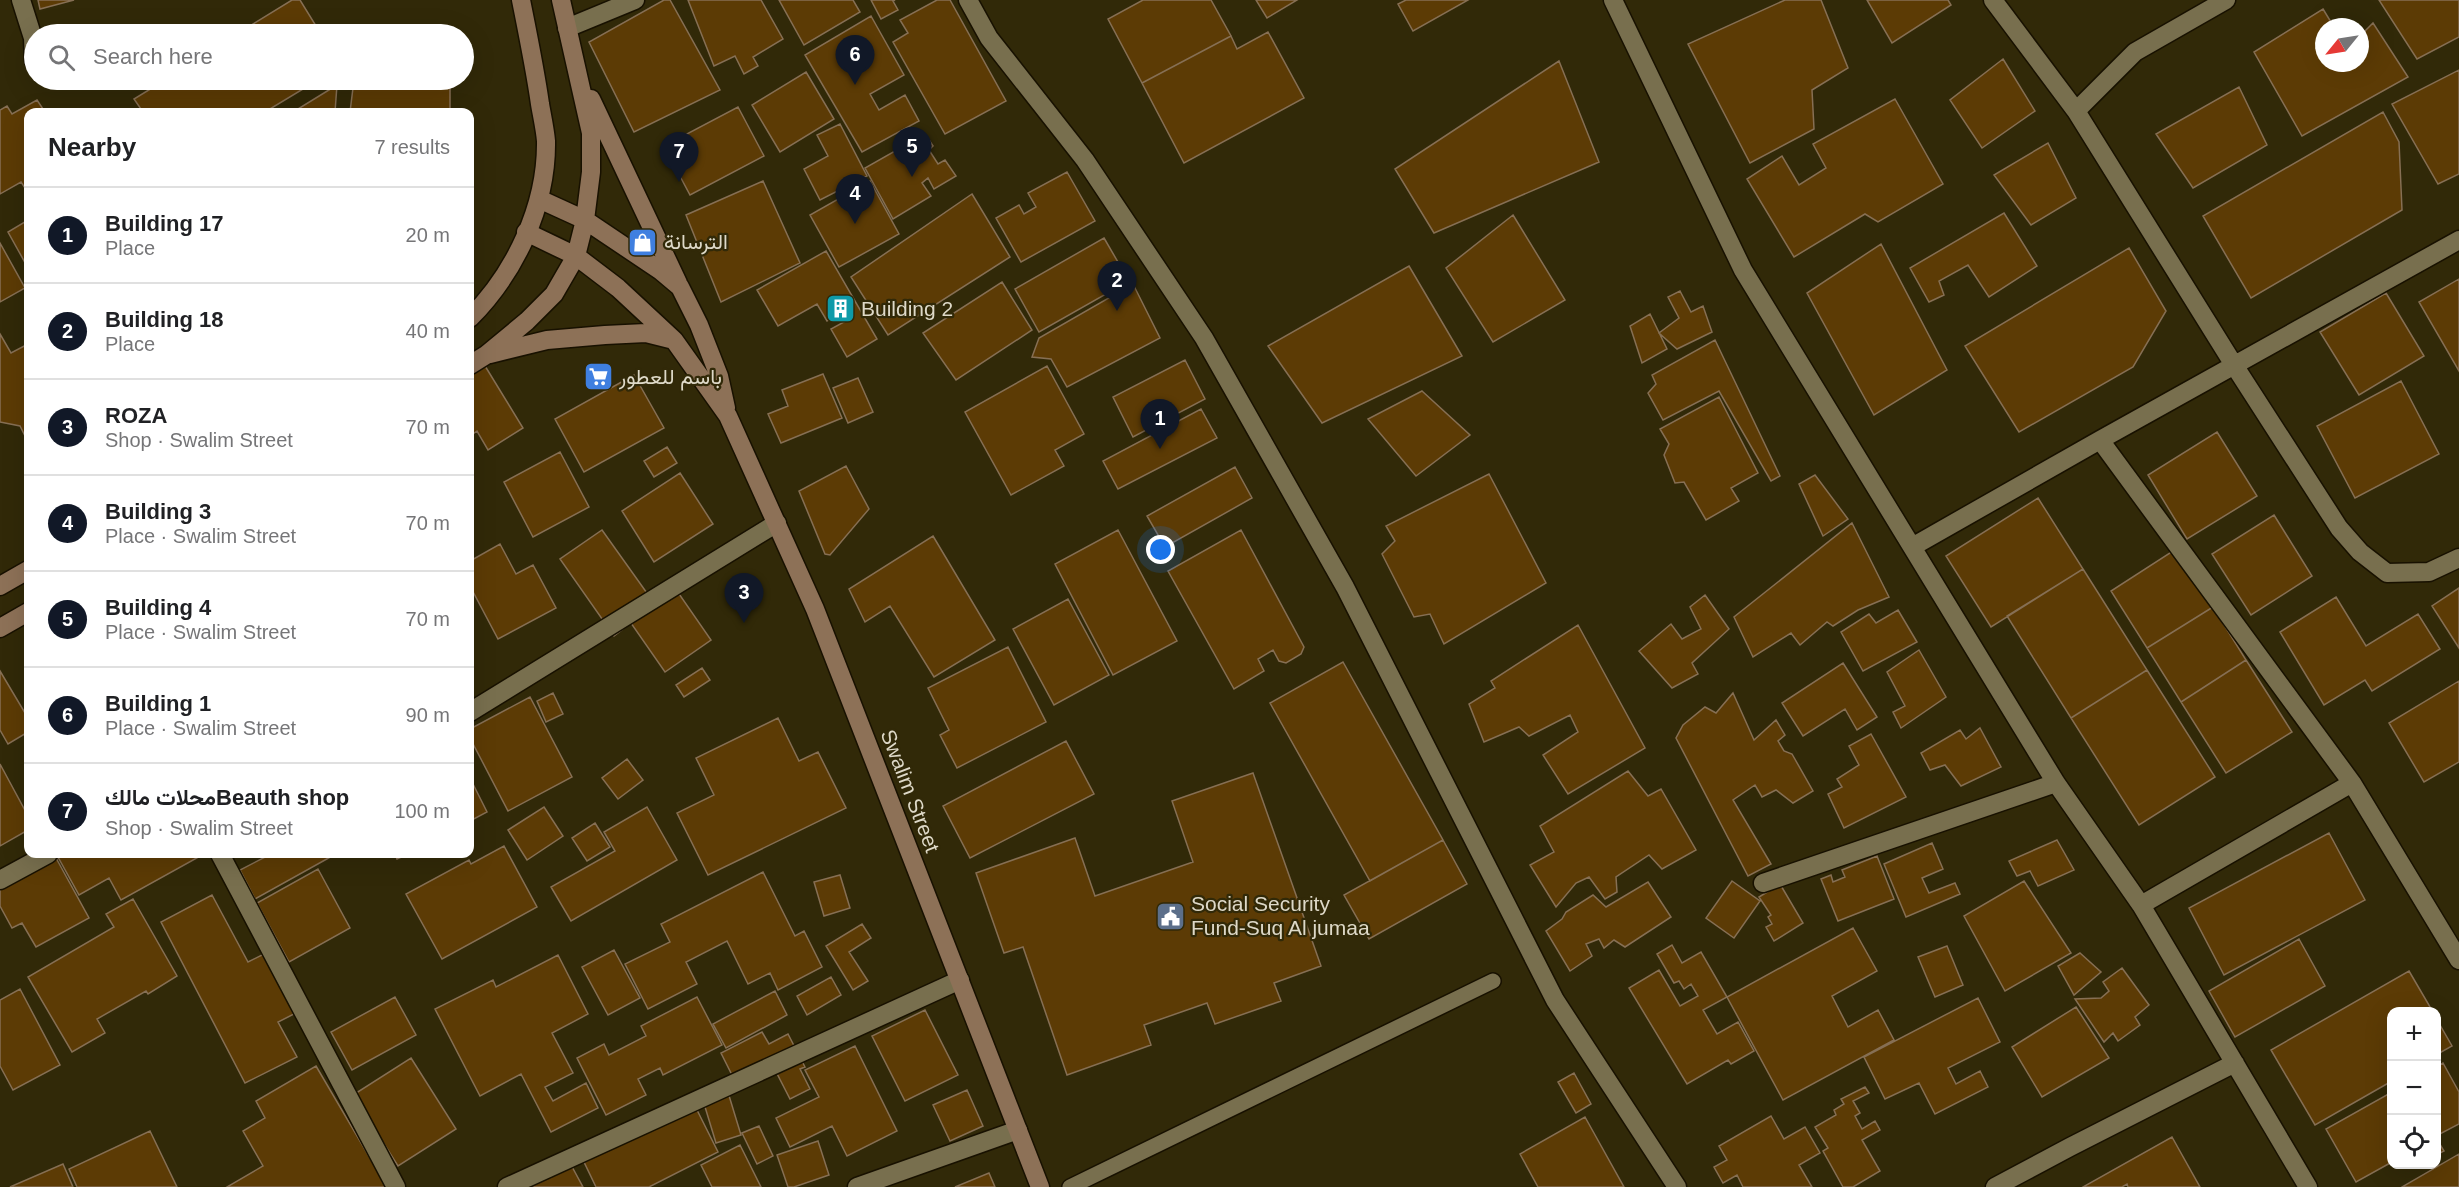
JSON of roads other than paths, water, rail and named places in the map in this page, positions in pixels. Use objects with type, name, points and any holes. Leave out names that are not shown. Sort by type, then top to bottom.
[{"type":"main road","points":[[474,314],[488,300],[505,276],[539,199],[546,141],[535,65],[521,0]]},
{"type":"main road","points":[[474,362],[527,321],[555,294],[576,256],[585,220],[591,172],[591,133],[561,0]]},
{"type":"main road","points":[[575,67],[680,287]]},
{"type":"main road","name":"Swalim Street","points":[[539,199],[585,220],[680,287],[699,325],[719,376],[728,416]]},
{"type":"main road","name":"Swalim Street","points":[[526,232],[576,256],[618,288],[674,340],[728,416],[819,620],[1040,1187]]},
{"type":"main road","points":[[486,355],[547,340],[605,335],[646,333],[674,340]]},
{"type":"main road","points":[[0,586],[24,572]]},
{"type":"main road","points":[[0,628],[24,614]]},
{"type":"street","points":[[21,0],[29,24]]},
{"type":"street","points":[[567,28],[635,0]]},
{"type":"street","points":[[968,0],[989,38],[1085,160],[1204,338],[1345,587],[1555,1000],[1677,1187]]},
{"type":"street","points":[[1613,0],[1743,270],[2056,783],[2140,905],[2308,1187]]},
{"type":"street","points":[[1993,0],[2076,111],[2234,365],[2339,528],[2360,552],[2387,573],[2429,572],[2459,558]]},
{"type":"street","points":[[2076,111],[2135,51],[2226,0]]},
{"type":"street","points":[[1912,547],[2459,240]]},
{"type":"street","points":[[2100,440],[2352,783],[2459,960]]},
{"type":"street","points":[[474,710],[777,523]]},
{"type":"street","points":[[1764,883],[2056,783]]},
{"type":"street","points":[[2140,905],[2352,783]]},
{"type":"street","points":[[0,880],[41,858]]},
{"type":"street","points":[[222,858],[396,1187]]},
{"type":"street","points":[[507,1187],[960,980]]},
{"type":"street","points":[[1995,1187],[2070,1146],[2235,1063]]},
{"type":"street","points":[[856,1187],[1018,1130]]},
{"type":"lane","points":[[1070,1187],[1493,981]]},
{"type":"place","name":"Building 1","points":[[855,85]]},
{"type":"place","name":"Building 4","points":[[912,177]]},
{"type":"place","name":"محلات مالكBeauth shop","points":[[679,182]]},
{"type":"place","name":"Building 3","points":[[855,224]]},
{"type":"place","name":"الترسانة","points":[[643,242]]},
{"type":"place","name":"Building 2","points":[[840,309]]},
{"type":"place","name":"Building 18","points":[[1117,311]]},
{"type":"place","name":"باسم للعطور","points":[[598,377]]},
{"type":"place","name":"Building 17","points":[[1160,449]]},
{"type":"place","name":"ROZA","points":[[744,623]]},
{"type":"place","name":"Social Security Fund-Suq Al jumaa","points":[[1170,916]]}]
